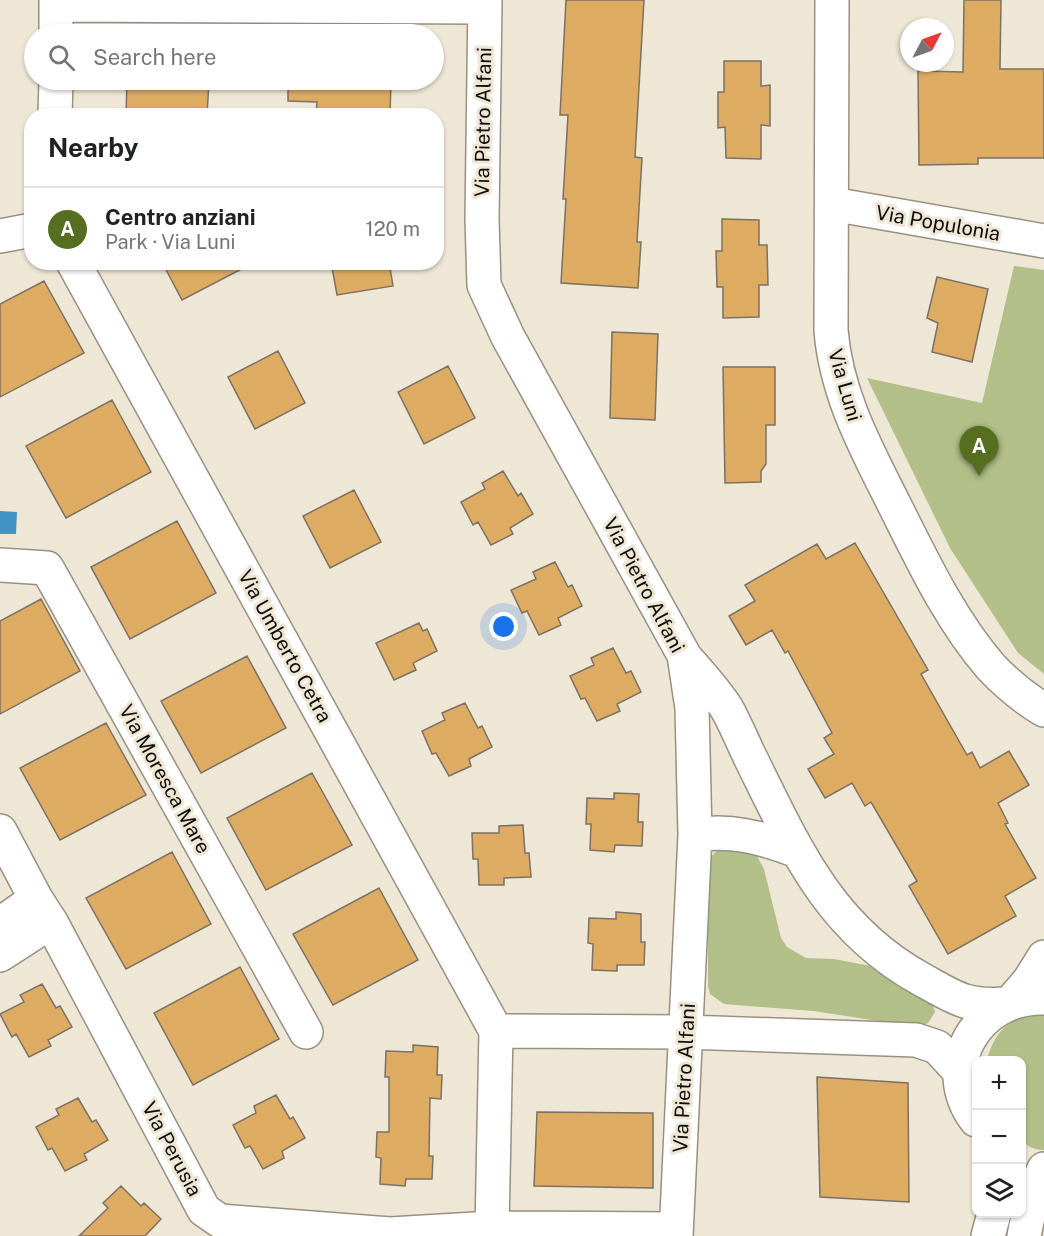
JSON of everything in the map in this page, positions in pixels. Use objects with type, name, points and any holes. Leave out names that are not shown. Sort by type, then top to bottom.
[{"type":"street","name":"Via Luni","points":[[832,0],[831,313],[832,346],[838,377],[851,416],[915,547],[946,602],[990,665],[1013,689],[1044,710]]},
{"type":"street","points":[[56,13],[485,4]]},
{"type":"street","name":"Via Pietro Alfani","points":[[485,4],[482,219],[484,285],[514,347],[684,655],[692,708],[695,835],[676,1233]]},
{"type":"street","points":[[56,90],[56,108]]},
{"type":"street","name":"Via Populonia","points":[[832,204],[1044,241]]},
{"type":"street","points":[[0,236],[24,232]]},
{"type":"street","name":"Via Umberto Cetra","points":[[77,270],[496,1031]]},
{"type":"street","name":"Via Moresca Mare","points":[[0,565],[47,568],[306,1032]]},
{"type":"street","points":[[684,655],[727,710],[797,851],[817,884],[854,929],[886,958],[946,993],[967,1002],[984,1006],[1031,997],[1044,998]]},
{"type":"street","name":"Via Perusia","points":[[0,831],[204,1210],[220,1221],[390,1234],[492,1228],[676,1233]]},
{"type":"street","points":[[695,835],[728,832],[768,840],[797,851]]},
{"type":"street","points":[[0,924],[44,910]]},
{"type":"street","points":[[0,955],[44,910]]},
{"type":"street","points":[[972,1112],[964,1095],[961,1073],[968,1042],[978,1025],[993,1011],[1009,1003],[1029,981],[1044,957]]},
{"type":"street","points":[[492,1228],[496,1031],[687,1032],[916,1041],[937,1047],[961,1073]]},
{"type":"street","points":[[1026,1153],[1044,1153]]},
{"type":"street","points":[[1024,1236],[1032,1196],[1044,1169]]},
{"type":"street","points":[[988,1236],[993,1218]]},
{"type":"green space","points":[[1014,266],[1044,270],[1044,674],[1018,653],[950,548],[867,378],[982,403]]},
{"type":"green space","points":[[721,846],[756,854],[764,869],[781,938],[787,947],[806,958],[834,959],[876,967],[930,998],[935,1012],[928,1023],[918,1027],[813,1011],[724,1004],[710,994],[708,986],[708,872],[711,857]]},
{"type":"green space","points":[[1044,1006],[1044,1150],[1032,1148],[1026,1144],[1026,1056],[988,1056],[1001,1031],[1015,1020]]},
{"type":"water","points":[[0,511],[17,512],[16,534],[0,534]]},
{"type":"building","points":[[566,0],[644,0],[635,157],[642,158],[637,242],[641,242],[638,288],[561,283],[568,115],[560,115]]},
{"type":"building","points":[[964,0],[1001,0],[1000,69],[1044,69],[1044,158],[978,158],[978,164],[919,165],[918,72],[963,72]]},
{"type":"building","points":[[724,61],[761,61],[761,86],[770,85],[770,126],[761,125],[761,159],[726,158],[725,127],[718,128],[718,92],[724,92]]},
{"type":"building","points":[[127,90],[208,90],[207,108],[126,108]]},
{"type":"building","points":[[288,90],[391,90],[390,108],[317,108],[317,102],[288,101]]},
{"type":"building","points":[[722,219],[759,220],[759,245],[767,245],[768,285],[759,285],[759,317],[723,318],[723,287],[717,287],[716,251],[722,251]]},
{"type":"building","points":[[166,270],[240,270],[182,300]]},
{"type":"building","points":[[332,270],[390,270],[393,286],[337,295]]},
{"type":"building","points":[[937,277],[988,289],[972,362],[932,352],[938,323],[927,318]]},
{"type":"building","points":[[44,281],[84,353],[0,397],[0,304]]},
{"type":"building","points":[[612,332],[658,334],[655,420],[610,418]]},
{"type":"building","points":[[278,351],[305,403],[255,429],[228,377]]},
{"type":"building","points":[[448,366],[475,418],[424,444],[398,392]]},
{"type":"building","points":[[723,367],[775,367],[775,425],[766,425],[766,464],[761,471],[761,482],[725,483]]},
{"type":"building","points":[[112,400],[151,472],[66,518],[26,446]]},
{"type":"building","points":[[503,471],[518,496],[521,493],[533,514],[510,528],[513,534],[491,545],[478,522],[473,525],[461,502],[485,489],[482,483]]},
{"type":"building","points":[[354,490],[381,542],[330,568],[303,516]]},
{"type":"building","points":[[177,521],[216,593],[130,639],[91,567]]},
{"type":"building","points":[[855,543],[928,670],[921,674],[967,755],[972,752],[980,768],[1009,751],[1029,785],[998,803],[1008,823],[1005,824],[1036,878],[1005,896],[1016,916],[948,954],[909,886],[917,881],[871,802],[865,806],[852,783],[825,798],[808,769],[834,754],[824,738],[832,733],[788,651],[785,653],[772,630],[746,645],[729,616],[755,601],[745,585],[817,544],[826,559]]},
{"type":"building","points":[[555,562],[568,587],[572,585],[582,606],[558,618],[561,625],[539,635],[527,611],[522,613],[511,590],[536,579],[533,572]]},
{"type":"building","points":[[41,599],[80,671],[0,714],[0,621]]},
{"type":"building","points":[[419,623],[423,631],[427,629],[437,651],[413,663],[416,670],[394,680],[376,643]]},
{"type":"building","points":[[613,648],[626,673],[631,671],[641,692],[617,704],[620,711],[597,721],[585,698],[581,699],[570,676],[594,665],[591,658]]},
{"type":"building","points":[[247,656],[286,728],[201,773],[161,701]]},
{"type":"building","points":[[465,703],[478,728],[482,726],[492,747],[469,759],[471,766],[449,776],[436,753],[432,754],[422,731],[445,720],[442,713]]},
{"type":"building","points":[[106,723],[146,795],[60,840],[20,768]]},
{"type":"building","points":[[312,773],[352,845],[266,890],[227,818]]},
{"type":"building","points":[[614,793],[639,794],[638,822],[643,822],[642,846],[615,845],[614,852],[590,850],[591,824],[586,824],[587,798],[614,799]]},
{"type":"building","points":[[523,825],[525,853],[529,853],[531,877],[504,878],[504,885],[479,885],[478,859],[473,859],[472,833],[499,833],[499,826]]},
{"type":"building","points":[[172,852],[211,924],[126,969],[86,898]]},
{"type":"building","points":[[379,888],[418,960],[333,1005],[293,934]]},
{"type":"building","points":[[616,912],[641,914],[641,942],[645,942],[644,965],[617,965],[617,971],[592,970],[593,944],[588,943],[589,918],[616,919]]},
{"type":"building","points":[[240,967],[279,1039],[193,1085],[154,1013]]},
{"type":"building","points":[[42,984],[56,1008],[60,1006],[72,1027],[48,1040],[51,1046],[29,1057],[16,1034],[12,1037],[0,1014],[24,1002],[20,995]]},
{"type":"building","points":[[413,1045],[438,1047],[437,1075],[442,1075],[441,1099],[430,1098],[429,1156],[433,1156],[432,1179],[406,1179],[405,1186],[380,1184],[381,1158],[376,1157],[377,1132],[389,1132],[389,1077],[385,1077],[386,1051],[413,1052]]},
{"type":"building","points":[[817,1077],[908,1083],[909,1202],[820,1197]]},
{"type":"building","points":[[276,1095],[290,1119],[293,1117],[305,1138],[282,1151],[284,1158],[263,1169],[250,1146],[245,1148],[233,1125],[256,1113],[254,1106]]},
{"type":"building","points":[[78,1098],[92,1122],[96,1120],[108,1140],[84,1154],[87,1160],[65,1171],[52,1148],[48,1150],[36,1127],[59,1115],[56,1109]]},
{"type":"building","points":[[537,1112],[653,1113],[653,1188],[534,1186]]},
{"type":"building","points":[[121,1186],[141,1206],[144,1203],[161,1219],[145,1236],[79,1236],[108,1208],[103,1203]]},
{"type":"place","name":"Centro anziani","points":[[979,476]]}]
